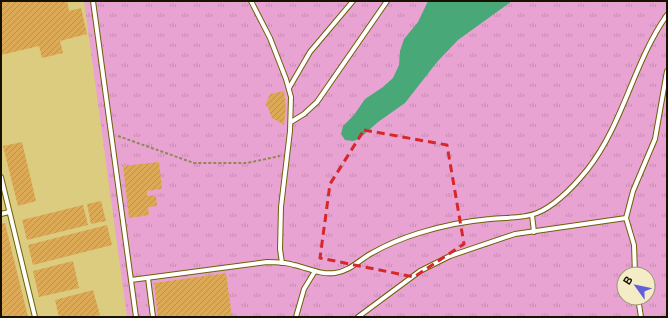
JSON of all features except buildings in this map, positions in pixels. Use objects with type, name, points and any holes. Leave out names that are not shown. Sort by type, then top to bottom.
[{"type":"lane","points":[[93,1],[136,317]]},
{"type":"lane","points":[[251,1],[265,28],[289,88],[292,105],[280,225],[282,263]]},
{"type":"lane","points":[[289,88],[304,61],[318,41],[353,1]]},
{"type":"lane","points":[[291,122],[304,114],[317,102],[388,1]]},
{"type":"lane","points":[[131,280],[266,262],[282,263],[315,271],[334,273],[348,269],[382,248],[431,230],[468,222],[532,215],[544,210],[560,198],[578,180],[595,159],[610,135],[645,52],[667,15]]},
{"type":"lane","points":[[635,266],[634,245],[626,218],[630,200],[655,139],[667,70]]},
{"type":"lane","points":[[1,177],[35,317]]},
{"type":"lane","points":[[1,214],[9,212]]},
{"type":"lane","points":[[532,215],[534,232]]},
{"type":"lane","points":[[358,317],[420,272],[439,261],[502,238],[626,218]]},
{"type":"lane","points":[[296,317],[304,289],[315,271]]},
{"type":"lane","points":[[148,278],[153,317]]},
{"type":"lane","points":[[639,306],[641,317]]},
{"type":"path","points":[[111,133],[194,163],[247,163],[286,153]]},
{"type":"highlighted area","points":[[364,130],[447,145],[464,244],[414,277],[320,258],[330,184]]},
{"type":"green space","points":[[84,1],[667,1],[667,317],[127,317]]},
{"type":"shaded area","points":[[428,1],[512,1],[458,40],[437,62],[405,103],[378,122],[359,139],[353,141],[345,140],[341,134],[343,126],[354,115],[365,99],[393,78],[399,65],[400,51],[404,39],[418,22]]}]
